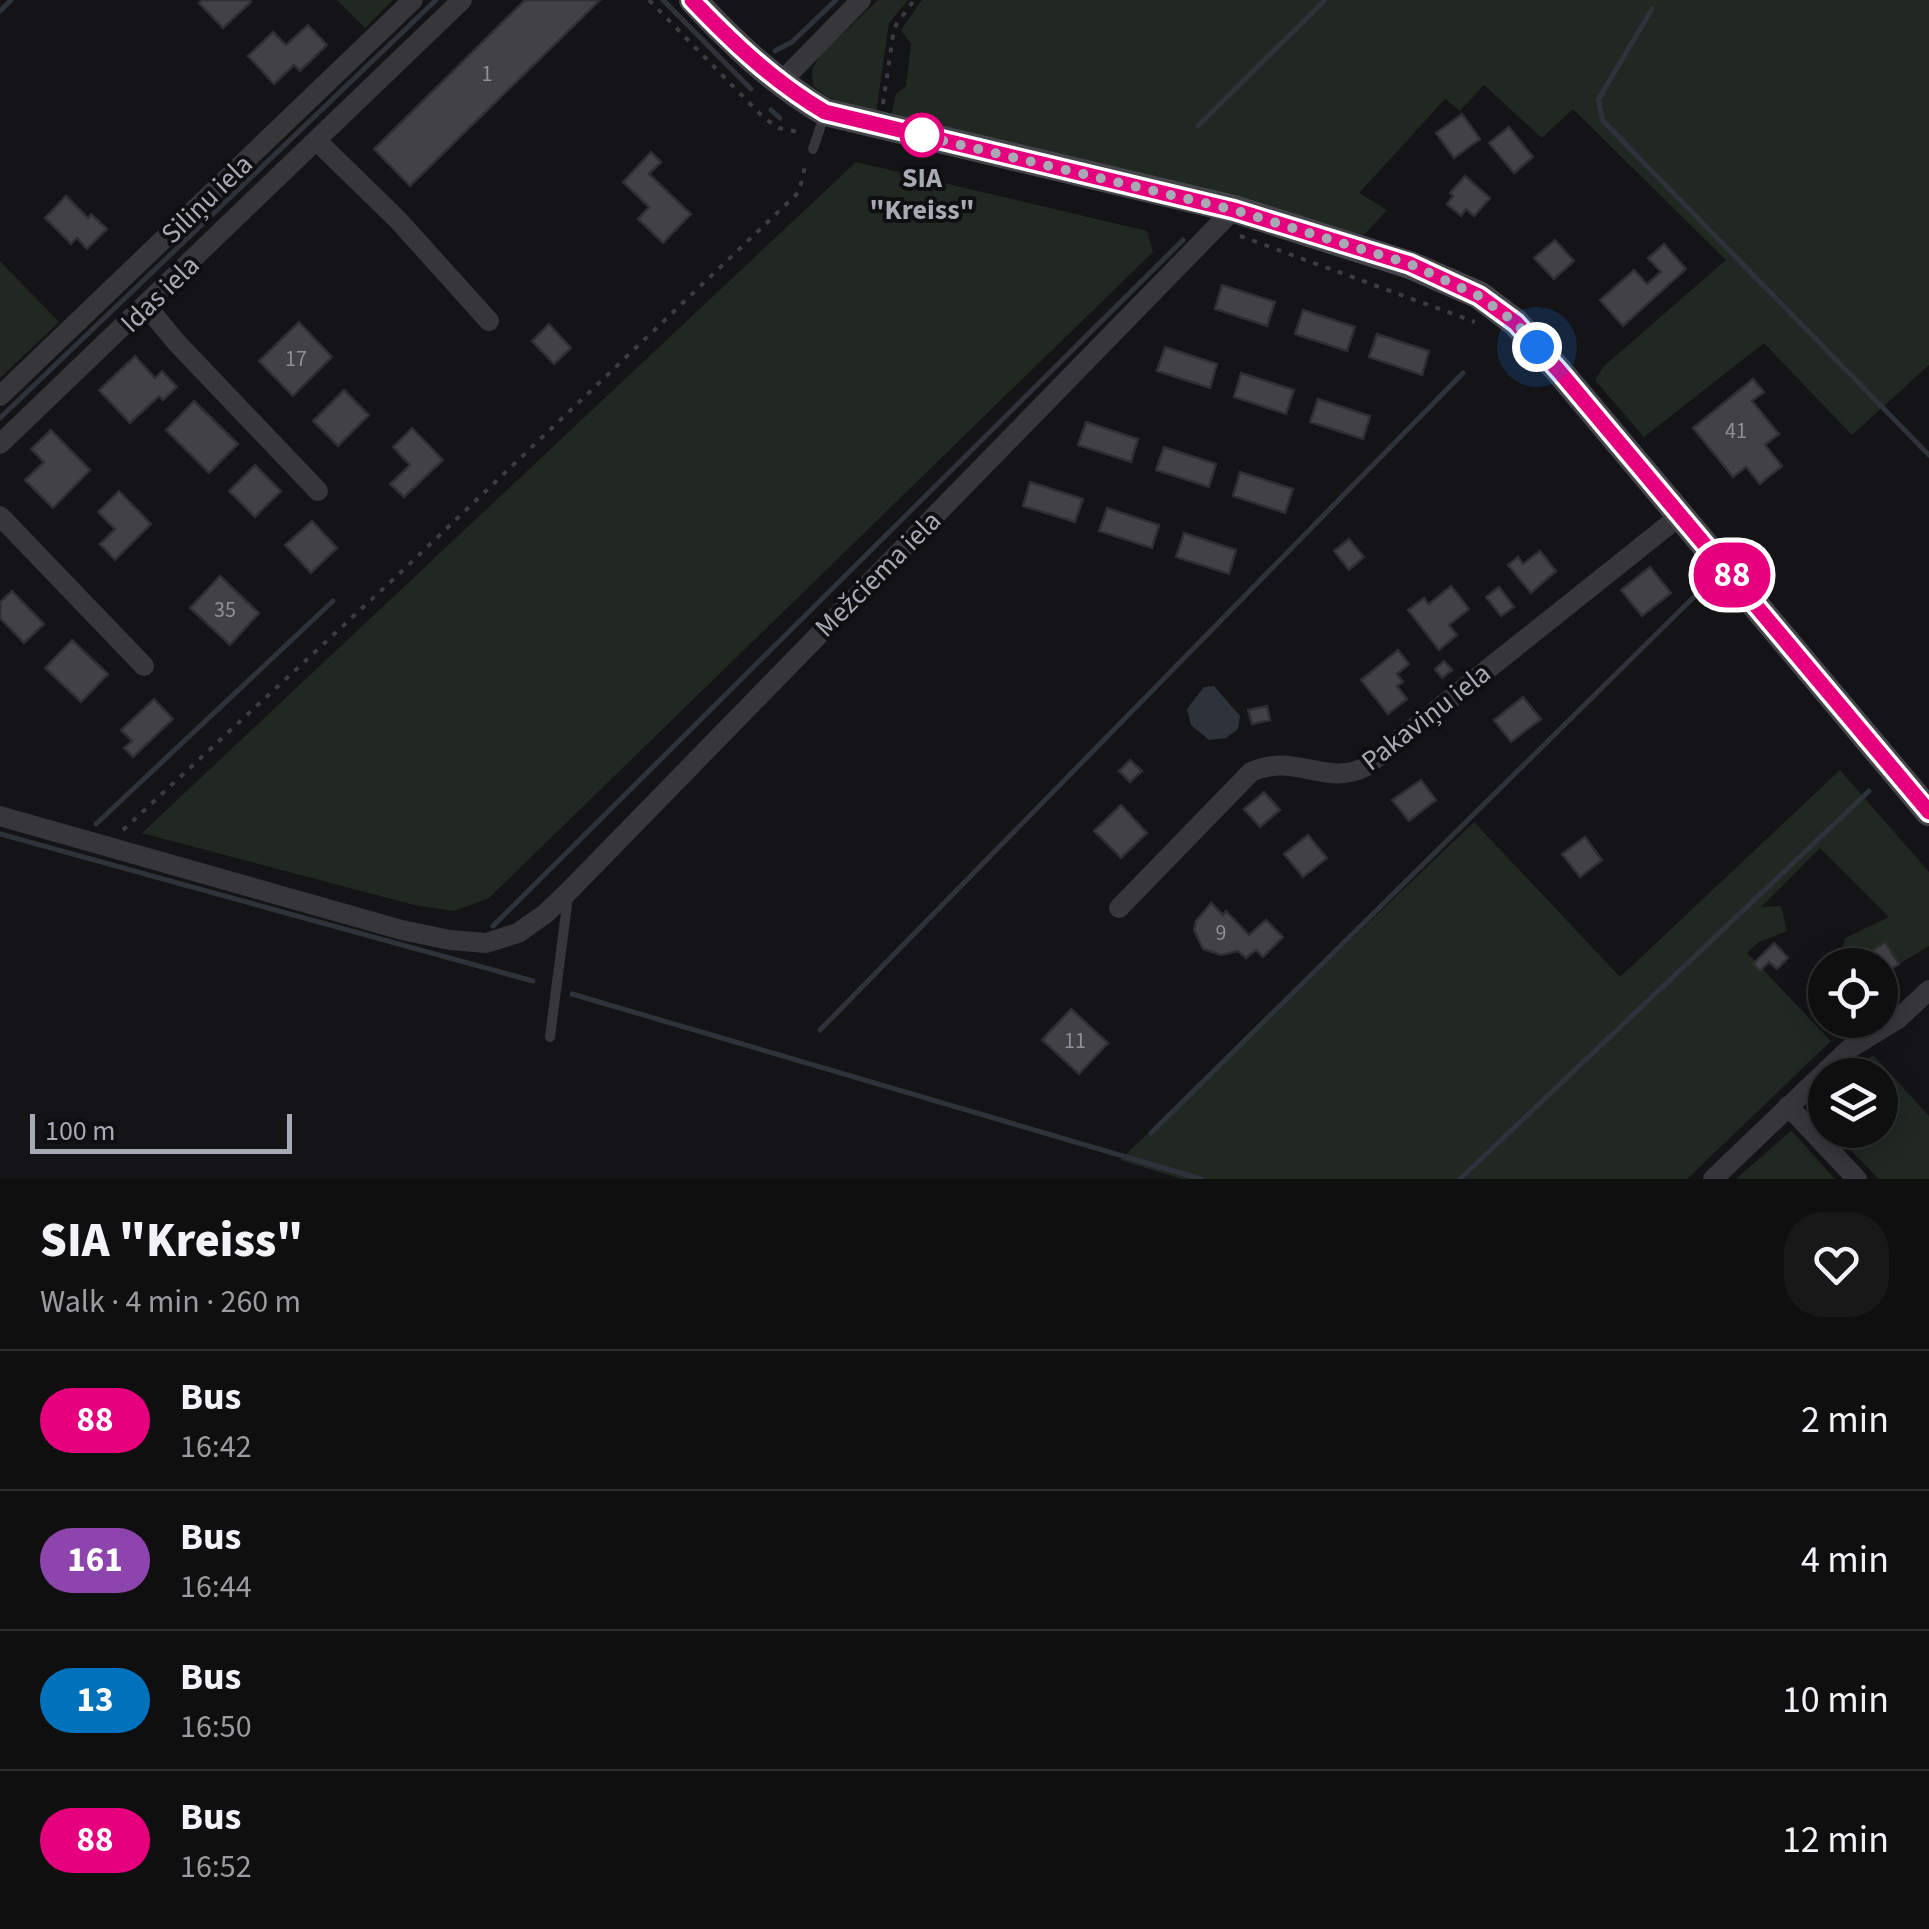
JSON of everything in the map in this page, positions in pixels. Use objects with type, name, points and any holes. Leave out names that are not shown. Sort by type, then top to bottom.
[{"type":"street","name":"Siliņu iela","points":[[0,396],[412,0]]},
{"type":"street","name":"Idas iela","points":[[0,444],[462,0]]},
{"type":"street","points":[[692,0],[821,124],[880,125],[1226,219],[1410,264],[1479,296],[1516,323],[1929,812]]},
{"type":"street","points":[[780,82],[861,0]]},
{"type":"street","points":[[318,142],[398,220],[490,320]]},
{"type":"street","name":"Mežciema iela","points":[[106,846],[402,930],[486,942],[518,933],[569,891],[1226,219]]},
{"type":"street","points":[[147,306],[318,492]]},
{"type":"street","name":"Pakaviņu iela","points":[[1119,908],[1251,772],[1267,765],[1284,764],[1337,774],[1353,773],[1364,767],[1681,515]]},
{"type":"street","points":[[0,516],[144,666]]},
{"type":"street","points":[[0,816],[106,846]]},
{"type":"street","points":[[1713,1179],[1849,1050],[1898,1019],[1929,990]]},
{"type":"street","points":[[1788,1106],[1857,1179]]},
{"type":"lane","points":[[813,149],[821,124]]},
{"type":"lane","points":[[550,1036],[569,891]]},
{"type":"path","points":[[649,0],[764,118],[779,128],[821,124]]},
{"type":"path","points":[[880,125],[894,28],[914,0]]},
{"type":"path","points":[[106,846],[386,586],[798,192],[813,149]]},
{"type":"path","points":[[1226,219],[1454,311],[1487,329]]},
{"type":"shaded area","points":[[337,0],[393,0],[365,28]]},
{"type":"shaded area","points":[[878,0],[908,0],[889,23],[876,113],[820,92],[813,86],[812,69],[822,53]]},
{"type":"shaded area","points":[[922,0],[1929,0],[1929,365],[1852,435],[1764,343],[1644,437],[1595,380],[1604,366],[1726,260],[1573,109],[1542,138],[1484,85],[1460,111],[1445,99],[1359,193],[1387,210],[1363,236],[891,116],[896,94],[906,86],[911,44],[901,30]]},
{"type":"shaded area","points":[[856,162],[1147,231],[1153,252],[489,898],[454,911],[414,905],[142,833]]},
{"type":"shaded area","points":[[0,261],[59,322],[0,378]]},
{"type":"shaded area","points":[[1214,686],[1240,716],[1238,729],[1226,738],[1209,740],[1191,725],[1187,709],[1204,687]]},
{"type":"shaded area","points":[[1840,770],[1929,872],[1929,946],[1899,964],[1898,948],[1888,948],[1885,943],[1877,948],[1843,947],[1845,938],[1889,917],[1820,848],[1761,907],[1781,906],[1787,931],[1759,942],[1747,953],[1808,1017],[1808,1038],[1831,1041],[1813,1058],[1808,1058],[1808,1063],[1687,1179],[1182,1179],[1120,1160],[1474,822],[1620,977]]},
{"type":"shaded area","points":[[1898,1082],[1929,1116],[1929,1179],[1879,1179],[1849,1148],[1898,1148]]},
{"type":"shaded area","points":[[1791,1131],[1835,1179],[1736,1179]]},
{"type":"building","points":[[525,0],[600,0],[410,186],[374,149]]},
{"type":"building","points":[[251,2],[223,28],[199,3]]},
{"type":"building","points":[[308,25],[327,45],[300,71],[294,65],[274,84],[248,56],[273,32],[286,45]]},
{"type":"building","points":[[1462,114],[1480,139],[1454,158],[1436,133]]},
{"type":"building","points":[[1509,127],[1533,157],[1514,173],[1489,143]]},
{"type":"building","points":[[651,152],[661,162],[649,174],[691,214],[663,243],[638,219],[649,207],[623,182]]},
{"type":"building","points":[[1465,176],[1490,198],[1474,216],[1466,209],[1461,216],[1447,204],[1453,196],[1450,193]]},
{"type":"building","points":[[66,196],[88,218],[91,214],[107,229],[87,249],[77,238],[71,244],[45,218]]},
{"type":"building","points":[[1555,240],[1574,261],[1554,279],[1534,258]]},
{"type":"building","points":[[1664,244],[1686,269],[1623,326],[1600,300],[1634,270],[1647,284],[1661,272],[1648,258]]},
{"type":"building","points":[[1222,285],[1275,302],[1267,326],[1215,309]]},
{"type":"building","points":[[1303,310],[1355,327],[1347,351],[1295,334]]},
{"type":"building","points":[[299,322],[332,357],[293,396],[259,361]]},
{"type":"building","points":[[549,324],[571,348],[554,364],[532,341]]},
{"type":"building","points":[[1377,334],[1429,351],[1422,375],[1369,357]]},
{"type":"building","points":[[1165,347],[1217,364],[1210,388],[1157,371]]},
{"type":"building","points":[[135,356],[155,378],[162,371],[177,387],[163,400],[159,396],[130,423],[99,390]]},
{"type":"building","points":[[1241,373],[1294,390],[1286,414],[1234,397]]},
{"type":"building","points":[[1753,379],[1764,392],[1752,401],[1779,434],[1765,445],[1782,466],[1760,484],[1746,467],[1733,477],[1693,428]]},
{"type":"building","points":[[344,390],[369,415],[338,446],[313,421]]},
{"type":"building","points":[[1318,399],[1370,416],[1363,439],[1310,422]]},
{"type":"building","points":[[194,401],[238,444],[209,473],[166,430]]},
{"type":"building","points":[[1086,422],[1138,439],[1131,462],[1078,445]]},
{"type":"building","points":[[412,428],[443,460],[404,497],[390,484],[410,465],[393,447]]},
{"type":"building","points":[[51,430],[90,470],[53,508],[25,480],[44,462],[31,449]]},
{"type":"building","points":[[1164,447],[1216,464],[1209,487],[1156,470]]},
{"type":"building","points":[[255,465],[281,491],[255,517],[229,491]]},
{"type":"building","points":[[1240,472],[1293,489],[1285,513],[1233,496]]},
{"type":"building","points":[[1030,482],[1083,499],[1075,522],[1023,506]]},
{"type":"building","points":[[119,491],[151,524],[115,560],[100,544],[115,529],[98,512]]},
{"type":"building","points":[[1107,508],[1159,525],[1152,548],[1099,531]]},
{"type":"building","points":[[312,521],[337,548],[311,573],[285,545]]},
{"type":"building","points":[[1184,533],[1236,550],[1229,574],[1176,557]]},
{"type":"building","points":[[1349,539],[1364,557],[1349,570],[1334,551]]},
{"type":"building","points":[[1540,551],[1556,571],[1531,593],[1508,565],[1518,557],[1523,564]]},
{"type":"building","points":[[1650,567],[1671,593],[1642,616],[1621,590]]},
{"type":"building","points":[[220,576],[259,613],[230,645],[190,608]]},
{"type":"building","points":[[1451,586],[1469,609],[1449,625],[1457,635],[1439,650],[1408,610],[1424,598],[1429,604]]},
{"type":"building","points":[[1499,587],[1514,607],[1501,616],[1486,597]]},
{"type":"building","points":[[12,591],[44,624],[24,643],[0,618],[0,602]]},
{"type":"building","points":[[72,640],[108,674],[81,702],[45,668]]},
{"type":"building","points":[[1398,650],[1409,664],[1397,674],[1403,682],[1397,686],[1407,699],[1388,714],[1361,680]]},
{"type":"building","points":[[1444,661],[1452,670],[1442,678],[1435,669]]},
{"type":"building","points":[[1523,697],[1541,719],[1511,742],[1494,720]]},
{"type":"building","points":[[154,699],[173,719],[133,757],[124,748],[132,741],[121,730]]},
{"type":"building","points":[[1267,706],[1270,720],[1252,724],[1248,710]]},
{"type":"building","points":[[1130,760],[1142,771],[1130,782],[1119,771]]},
{"type":"building","points":[[1421,780],[1436,800],[1409,821],[1392,800]]},
{"type":"building","points":[[1264,792],[1280,810],[1260,827],[1244,809]]},
{"type":"building","points":[[1121,805],[1147,833],[1121,858],[1094,831]]},
{"type":"building","points":[[1308,835],[1327,858],[1303,877],[1284,854]]},
{"type":"building","points":[[1585,837],[1602,860],[1580,877],[1562,854]]},
{"type":"building","points":[[1211,903],[1223,915],[1226,911],[1249,935],[1266,920],[1283,937],[1263,957],[1256,950],[1246,958],[1238,951],[1221,955],[1203,949],[1194,930],[1196,921]]},
{"type":"building","points":[[1774,943],[1788,958],[1777,969],[1769,962],[1760,971],[1753,964]]},
{"type":"building","points":[[1071,1009],[1108,1043],[1079,1074],[1042,1040]]},
{"type":"waterway","points":[[0,11],[11,0]]},
{"type":"waterway","points":[[0,418],[436,0]]},
{"type":"waterway","points":[[663,0],[751,89]]},
{"type":"waterway","points":[[775,51],[792,42],[836,0]]},
{"type":"waterway","points":[[1198,126],[1325,0]]},
{"type":"waterway","points":[[1652,9],[1598,100],[1603,121],[1929,455]]},
{"type":"waterway","points":[[771,110],[780,118]]},
{"type":"waterway","points":[[493,926],[1183,240]]},
{"type":"waterway","points":[[820,1030],[1463,373]]},
{"type":"waterway","points":[[1151,1133],[1707,584]]},
{"type":"waterway","points":[[96,824],[333,601]]},
{"type":"waterway","points":[[1460,1179],[1869,791]]},
{"type":"waterway","points":[[0,834],[533,981]]},
{"type":"waterway","points":[[572,994],[1201,1179]]},
{"type":"bus line","name":"88","points":[[692,0],[737,46],[801,98],[825,112],[1234,210],[1410,264],[1479,296],[1516,323],[1559,371],[1929,812]]},
{"type":"place","name":"SIA \"Kreiss\"","points":[[922,135]]},
{"type":"route","points":[[922,135],[915,134],[1234,210],[1410,264],[1479,296],[1516,323],[1537,347]]}]
